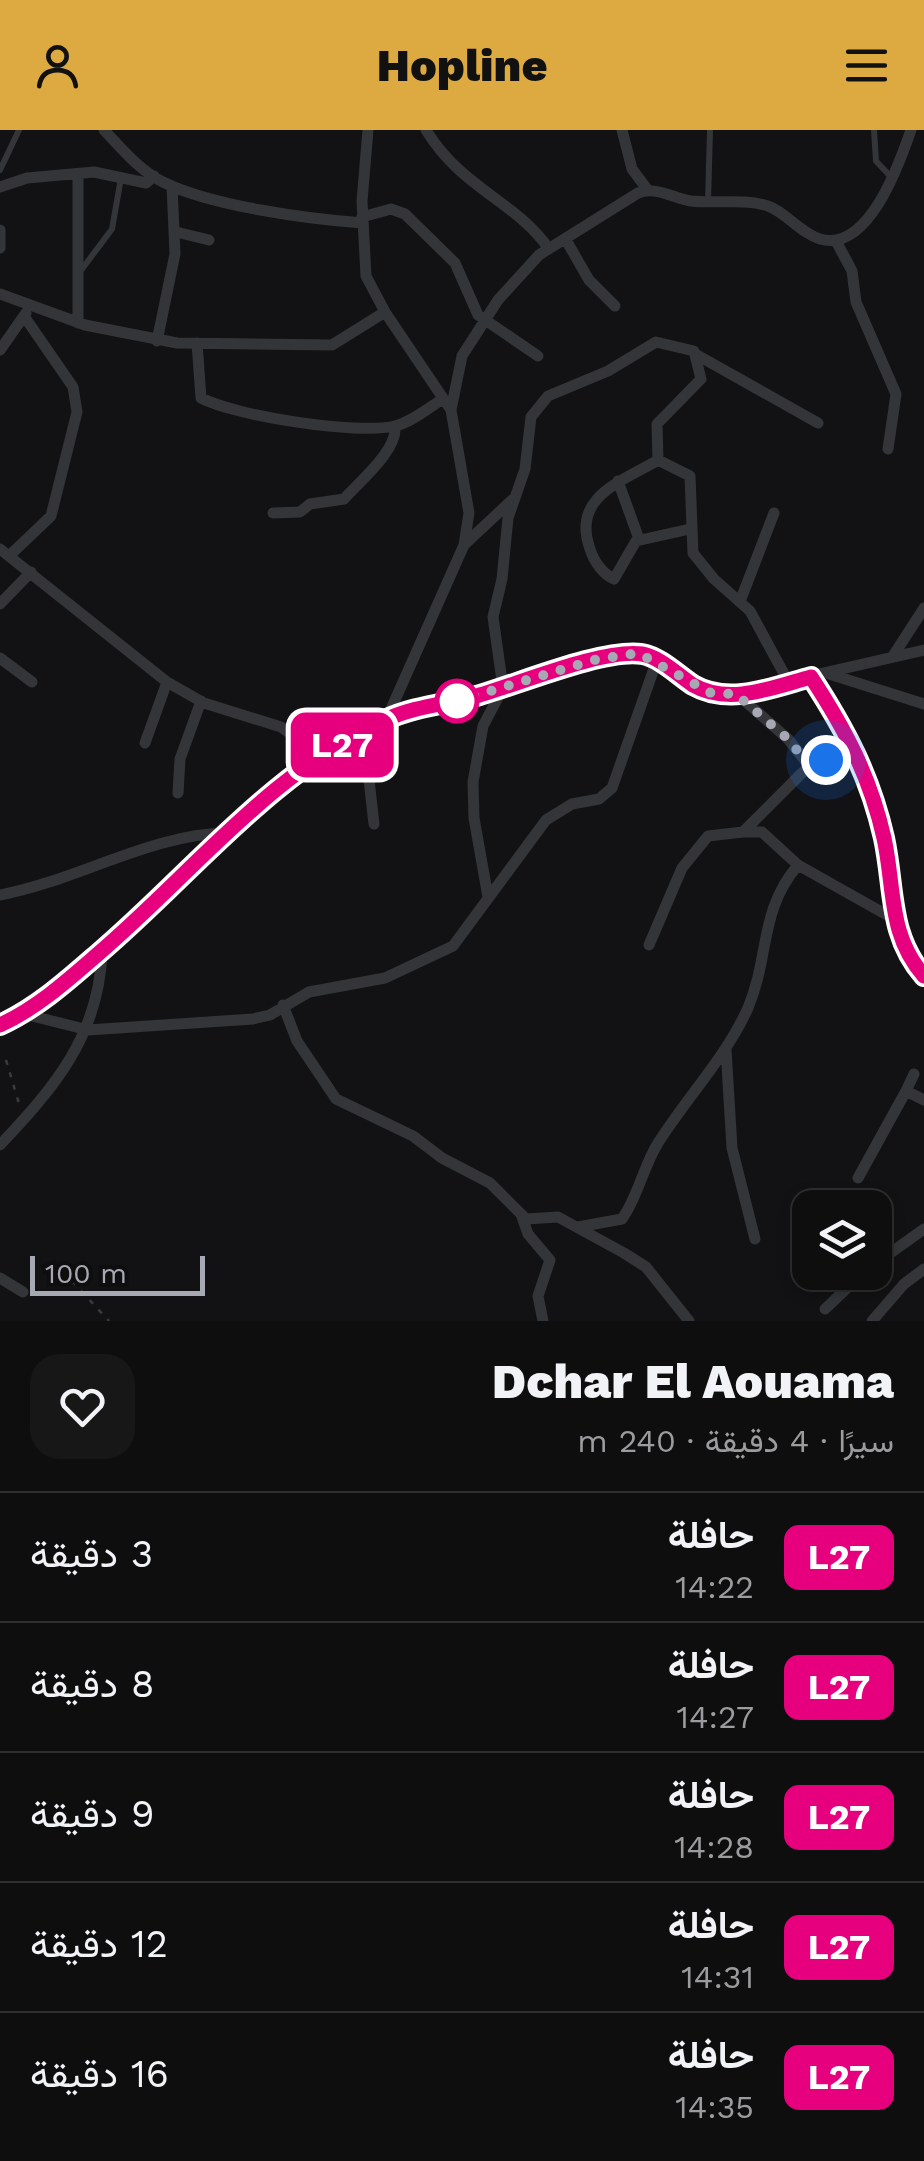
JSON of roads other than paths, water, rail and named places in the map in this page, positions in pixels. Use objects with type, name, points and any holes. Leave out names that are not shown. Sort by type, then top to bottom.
[{"type":"street","points":[[104,130],[154,176],[172,186],[300,216],[362,220],[391,209],[405,214],[455,263],[468,300],[484,320],[538,356]]},
{"type":"street","points":[[368,130],[362,220],[364,266],[385,312],[447,404],[466,491],[464,545],[387,718]]},
{"type":"street","points":[[426,130],[462,176],[534,230],[548,249]]},
{"type":"street","points":[[622,130],[632,169],[647,190]]},
{"type":"street","points":[[198,344],[198,392],[215,405],[297,421],[395,426],[447,404],[462,356],[484,320],[548,249],[647,190],[708,202],[774,208],[797,228],[836,240],[855,234],[892,178],[912,130]]},
{"type":"street","points":[[0,187],[27,178],[78,174],[146,183],[154,176]]},
{"type":"street","points":[[78,174],[78,323]]},
{"type":"street","points":[[157,341],[176,232],[172,186]]},
{"type":"street","points":[[0,230],[0,248]]},
{"type":"street","points":[[176,232],[209,240]]},
{"type":"street","points":[[566,240],[589,280],[615,306]]},
{"type":"street","points":[[836,240],[852,271],[856,302],[896,394],[888,449]]},
{"type":"street","points":[[0,294],[28,310],[78,323],[157,341],[198,344],[332,345],[385,312]]},
{"type":"street","points":[[0,350],[28,310]]},
{"type":"street","points":[[28,310],[73,387],[78,412],[51,516],[5,553],[168,682],[201,701],[281,727],[322,756]]},
{"type":"street","points":[[488,897],[474,818],[474,782],[483,726],[503,688],[493,617],[512,500],[525,469],[531,417],[548,396],[608,370],[656,342],[685,346],[818,423]]},
{"type":"street","points":[[658,460],[657,424],[701,379],[697,356]]},
{"type":"street","points":[[273,513],[300,512],[310,504],[344,499],[388,449],[395,438],[395,426]]},
{"type":"street","points":[[658,460],[618,482],[590,505],[585,526],[589,548],[603,571],[614,579],[639,539],[690,529]]},
{"type":"street","points":[[658,460],[690,476],[690,529],[697,559],[741,599],[789,683]]},
{"type":"street","points":[[618,482],[639,539]]},
{"type":"street","points":[[464,545],[512,500]]},
{"type":"street","points":[[741,599],[774,513]]},
{"type":"street","points":[[0,604],[30,572]]},
{"type":"street","points":[[893,656],[924,608]]},
{"type":"street","points":[[1,1021],[24,1014],[102,952],[277,788],[387,718],[621,654],[638,653],[697,687],[736,694],[924,650]]},
{"type":"street","points":[[0,658],[32,682]]},
{"type":"street","points":[[24,1014],[88,1030],[253,1018],[270,1015],[309,992],[371,983],[428,959],[464,936],[546,820],[572,804],[599,798],[612,788],[645,682],[656,660]]},
{"type":"street","points":[[826,674],[924,704]]},
{"type":"street","points":[[811,677],[844,724],[856,754],[884,839],[894,920],[908,958],[924,976]]},
{"type":"street","points":[[145,743],[168,682]]},
{"type":"street","points":[[736,694],[788,739],[811,768]]},
{"type":"street","points":[[178,793],[180,759],[201,701]]},
{"type":"street","points":[[357,736],[368,771],[374,824]]},
{"type":"street","points":[[743,832],[811,768],[856,754]]},
{"type":"street","points":[[648,944],[682,868],[701,842],[713,833],[762,832],[798,865],[894,920]]},
{"type":"street","points":[[0,895],[38,888],[191,834],[228,834]]},
{"type":"street","points":[[578,1227],[622,1220],[657,1144],[726,1049],[760,976],[772,902],[798,865]]},
{"type":"street","points":[[0,1145],[24,1120],[88,1030],[101,984],[102,952]]},
{"type":"street","points":[[283,1005],[297,1041],[336,1099],[413,1136],[442,1158],[490,1183],[522,1217],[528,1234],[550,1260],[538,1296],[544,1321]]},
{"type":"street","points":[[726,1049],[732,1148],[755,1239]]},
{"type":"street","points":[[858,1178],[914,1074]]},
{"type":"street","points":[[906,1091],[924,1100]]},
{"type":"street","points":[[522,1217],[532,1221],[558,1217],[646,1266],[689,1321]]},
{"type":"street","points":[[892,1252],[924,1229]]},
{"type":"street","points":[[872,1321],[904,1284],[924,1269]]},
{"type":"street","points":[[0,1278],[23,1292]]},
{"type":"street","points":[[826,1309],[846,1290]]},
{"type":"lane","points":[[0,170],[19,130]]},
{"type":"lane","points":[[708,202],[710,130]]},
{"type":"lane","points":[[874,130],[876,162],[892,178]]},
{"type":"lane","points":[[78,274],[112,228],[121,178]]}]
